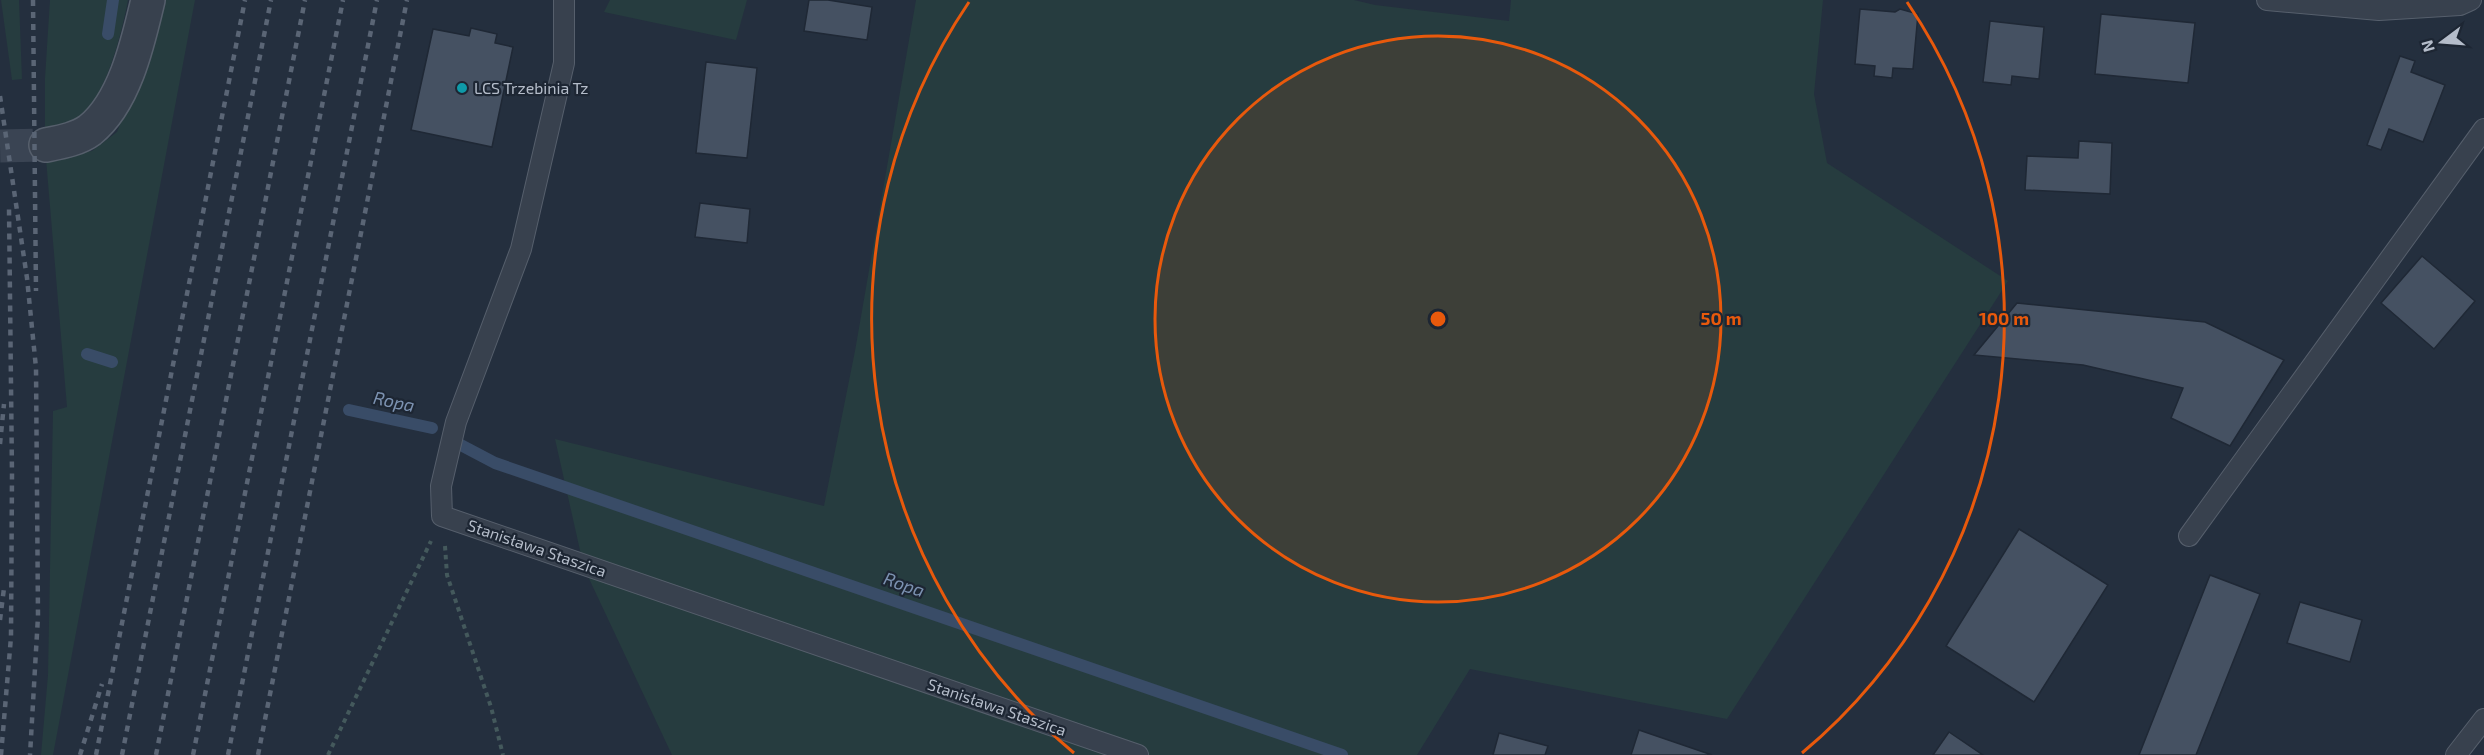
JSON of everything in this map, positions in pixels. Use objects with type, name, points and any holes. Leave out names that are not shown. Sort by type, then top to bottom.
[{"type":"street","points":[[46,145],[76,137],[89,130],[109,107],[133,59],[148,0]]},
{"type":"lane","points":[[442,516],[441,486],[456,422],[521,249],[564,63],[564,0]]},
{"type":"lane","points":[[2267,0],[2379,10],[2460,5],[2471,0]]},
{"type":"lane","points":[[2188,536],[2484,129]]},
{"type":"lane","name":"Stanisława Staszica","points":[[442,516],[1138,755]]},
{"type":"lane","points":[[2456,755],[2484,719]]},
{"type":"path","points":[[328,755],[415,579],[442,516]]},
{"type":"path","points":[[442,516],[447,575],[491,707],[503,755]]},
{"type":"green space","points":[[1,0],[19,0],[22,79],[12,80]]},
{"type":"green space","points":[[50,0],[128,0],[111,64],[89,109],[75,121],[45,131],[45,78]]},
{"type":"green space","points":[[160,0],[195,0],[53,755],[41,755],[48,675],[53,411],[67,407],[46,159],[92,151],[117,132]]},
{"type":"green space","points":[[610,0],[747,0],[736,40],[604,12]]},
{"type":"green space","points":[[916,0],[1354,0],[1375,5],[1509,21],[1511,0],[1823,0],[1814,94],[1827,163],[2008,281],[1727,719],[1470,669],[1417,755],[672,755],[584,568],[555,439],[824,506],[855,351]]},
{"type":"building","points":[[809,0],[828,0],[872,7],[867,40],[804,31]]},
{"type":"building","points":[[1860,9],[1895,12],[1900,9],[1918,14],[1913,69],[1893,68],[1892,78],[1874,76],[1875,66],[1855,64]]},
{"type":"building","points":[[2101,14],[2195,23],[2188,83],[2095,74]]},
{"type":"building","points":[[1990,21],[2044,27],[2039,79],[2012,76],[2011,85],[1983,82]]},
{"type":"building","name":"LCS Trzebinia Tz","points":[[471,28],[497,34],[495,43],[513,47],[492,147],[411,130],[433,29],[469,36]]},
{"type":"building","points":[[2400,56],[2415,61],[2411,72],[2445,85],[2423,142],[2389,129],[2381,150],[2367,145]]},
{"type":"building","points":[[706,62],[757,68],[747,158],[696,153]]},
{"type":"building","points":[[2079,141],[2112,143],[2110,194],[2025,190],[2027,156],[2078,158]]},
{"type":"building","points":[[700,203],[750,209],[747,243],[695,237]]},
{"type":"building","points":[[2422,256],[2475,301],[2434,349],[2381,303]]},
{"type":"building","points":[[2017,303],[2205,322],[2284,360],[2230,446],[2171,418],[2183,388],[2083,365],[1974,355]]},
{"type":"building","points":[[2019,529],[2108,585],[2034,702],[1946,646]]},
{"type":"building","points":[[2210,575],[2260,594],[2196,755],[2139,755]]},
{"type":"building","points":[[2300,602],[2362,620],[2350,662],[2287,643]]},
{"type":"building","points":[[1639,730],[1712,755],[1631,755]]},
{"type":"building","points":[[1949,732],[1983,755],[1933,755]]},
{"type":"building","points":[[1499,733],[1548,746],[1545,755],[1493,755]]},
{"type":"waterway","name":"Ropa","points":[[108,34],[113,0]]},
{"type":"waterway","name":"Ropa","points":[[87,354],[112,362]]},
{"type":"waterway","name":"Ropa","points":[[349,410],[432,428]]},
{"type":"waterway","name":"Ropa","points":[[457,443],[495,463],[1342,755]]},
{"type":"tunnel","points":[[0,146],[46,145]]},
{"type":"railway","points":[[33,0],[36,291]]},
{"type":"railway","points":[[96,755],[245,0]]},
{"type":"railway","points":[[122,755],[271,0]]},
{"type":"railway","points":[[156,755],[305,0]]},
{"type":"railway","points":[[193,755],[343,0]]},
{"type":"railway","points":[[228,755],[377,0]]},
{"type":"railway","points":[[258,755],[407,0]]},
{"type":"railway","points":[[0,96],[27,278],[36,368],[38,616],[30,755]]},
{"type":"railway","points":[[1,755],[11,637],[9,207]]},
{"type":"railway","points":[[0,444],[4,404]]},
{"type":"railway","points":[[0,620],[4,588]]},
{"type":"railway","points":[[80,755],[102,684]]},
{"type":"place","name":"LCS Trzebinia Tz","points":[[462,88]]}]
